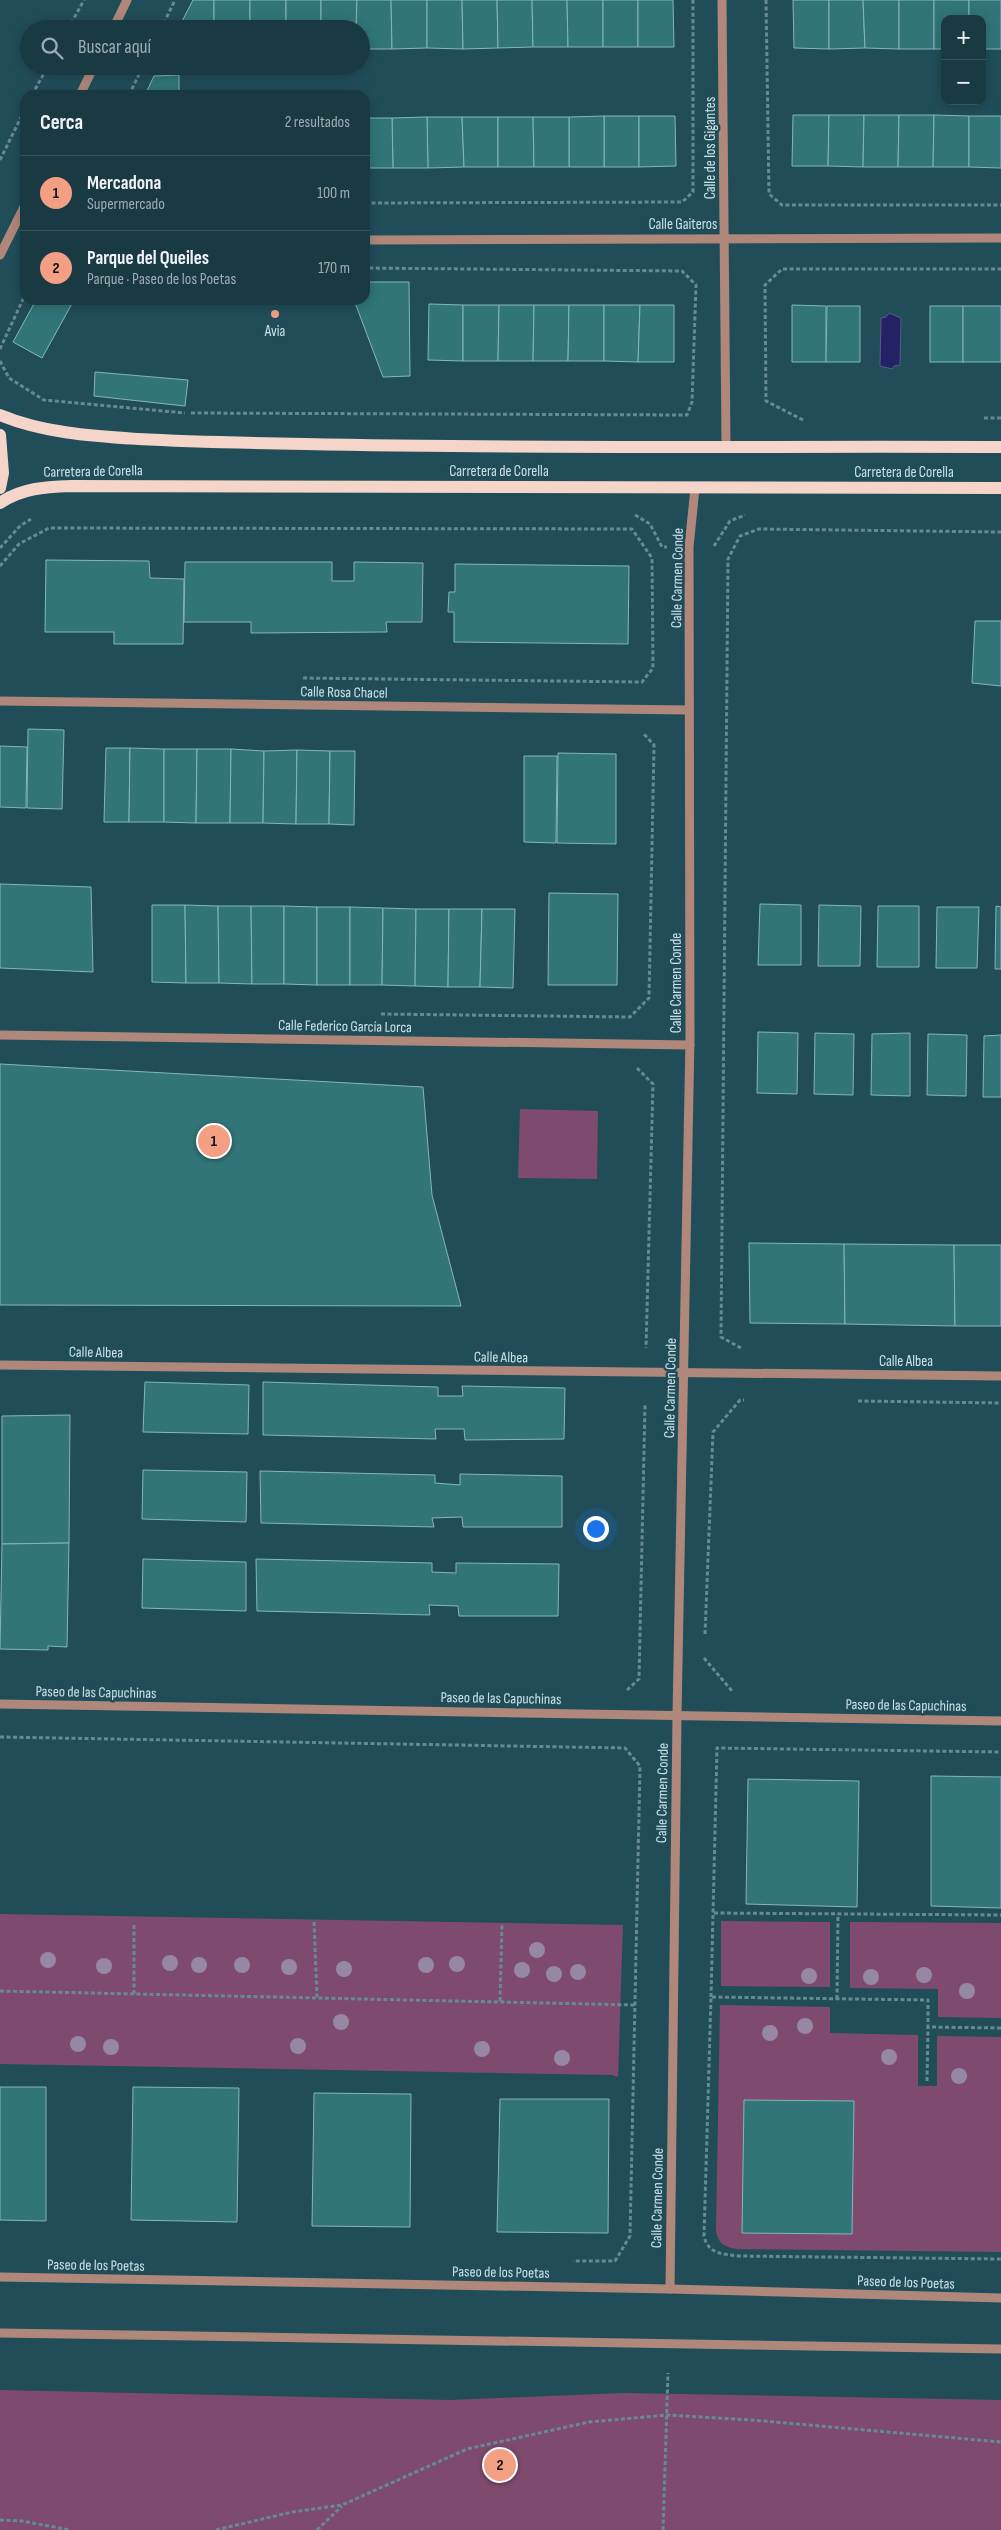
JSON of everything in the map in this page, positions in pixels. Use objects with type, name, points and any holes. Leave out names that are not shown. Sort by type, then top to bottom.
[{"type":"main road","name":"Carretera de Corella","points":[[0,415],[52,430],[175,441],[442,447],[1001,446]]},
{"type":"main road","points":[[0,435],[4,473],[0,488]]},
{"type":"main road","name":"Carretera de Corella","points":[[0,503],[12,495],[34,488],[71,486],[1001,488]]},
{"type":"street","points":[[117,20],[127,0]]},
{"type":"street","name":"Calle de los Gigantes","points":[[722,0],[726,446]]},
{"type":"street","points":[[82,90],[90,75]]},
{"type":"street","points":[[0,255],[20,215]]},
{"type":"street","name":"Calle Gaiteros","points":[[370,240],[724,237],[1001,238]]},
{"type":"street","name":"Calle Carmen Conde","points":[[670,2289],[677,1715],[690,1045],[689,547],[695,488]]},
{"type":"street","name":"Calle Rosa Chacel","points":[[0,701],[688,710]]},
{"type":"street","name":"Calle Federico García Lorca","points":[[0,1035],[690,1045]]},
{"type":"street","name":"Calle Albea","points":[[0,1365],[1001,1376]]},
{"type":"street","name":"Paseo de las Capuchinas","points":[[0,1704],[1001,1721]]},
{"type":"street","name":"Paseo de los Poetas","points":[[0,2277],[670,2289],[1001,2298]]},
{"type":"street","points":[[0,2333],[1001,2349]]},
{"type":"path","points":[[73,20],[84,0]]},
{"type":"path","points":[[165,20],[175,0]]},
{"type":"path","points":[[370,202],[682,202],[693,192],[693,0]]},
{"type":"path","points":[[766,0],[770,194],[782,205],[1001,205]]},
{"type":"path","points":[[35,90],[43,75]]},
{"type":"path","points":[[131,90],[139,75]]},
{"type":"path","points":[[0,160],[20,119]]},
{"type":"path","points":[[0,361],[9,378],[44,400],[185,413],[687,415],[692,402],[696,285],[682,271],[370,268]]},
{"type":"path","points":[[812,420],[802,420],[766,401],[764,285],[782,269],[1001,269]]},
{"type":"path","points":[[0,349],[20,305]]},
{"type":"path","points":[[981,418],[1001,418]]},
{"type":"path","points":[[0,548],[20,526],[37,515]]},
{"type":"path","points":[[0,566],[19,544],[49,528],[632,530],[652,558],[653,668],[642,682],[296,678]]},
{"type":"path","points":[[746,1351],[720,1337],[728,560],[740,536],[760,529],[1001,532]]},
{"type":"path","points":[[374,1014],[630,1017],[649,998],[654,746],[640,730]]},
{"type":"path","points":[[631,1062],[653,1084],[646,1348]]},
{"type":"path","points":[[705,1640],[713,1432],[740,1400],[750,1400]]},
{"type":"path","points":[[856,1401],[1001,1403]]},
{"type":"path","points":[[623,1693],[639,1679],[645,1405]]},
{"type":"path","points":[[704,1650],[704,1660],[733,1693]]},
{"type":"path","points":[[0,1737],[625,1748],[640,1766],[630,2236],[615,2261],[566,2260]]},
{"type":"path","points":[[1001,1752],[717,1748],[704,2236],[706,2245],[718,2254],[738,2256],[1001,2259]]},
{"type":"path","points":[[714,1913],[1001,1915]]},
{"type":"path","points":[[837,1999],[838,1914]]},
{"type":"path","points":[[314,1922],[316,1997]]},
{"type":"path","points":[[500,2001],[502,1924]]},
{"type":"path","points":[[134,1925],[134,1994]]},
{"type":"path","points":[[0,1991],[635,2005]]},
{"type":"path","points":[[711,1997],[928,2000],[927,2081]]},
{"type":"path","points":[[928,2027],[1001,2028]]},
{"type":"path","points":[[663,2530],[668,2373]]},
{"type":"path","points":[[216,2530],[292,2512],[342,2506],[467,2449],[590,2422],[666,2415],[752,2420],[1001,2442]]},
{"type":"path","points":[[317,2530],[342,2506]]},
{"type":"path","points":[[0,2520],[22,2521],[70,2530]]},
{"type":"shaded area","points":[[889,313],[901,318],[900,365],[894,366],[892,369],[880,366],[881,318],[886,317]]},
{"type":"shaded area","points":[[520,1109],[598,1111],[597,1179],[518,1178]]},
{"type":"shaded area","points":[[0,1914],[623,1925],[618,2077],[612,2075],[0,2064]]},
{"type":"shaded area","points":[[721,1921],[830,1922],[830,1987],[721,1986]]},
{"type":"shaded area","points":[[850,1922],[1001,1923],[1001,2018],[938,2017],[938,1989],[850,1988]]},
{"type":"shaded area","points":[[720,2005],[830,2007],[830,2033],[918,2035],[918,2086],[937,2086],[937,2036],[1001,2037],[1001,2252],[737,2249],[720,2242],[716,2231]]},
{"type":"shaded area","points":[[0,2390],[450,2400],[623,2393],[1001,2400],[1001,2530],[0,2530]]},
{"type":"building","points":[[193,0],[214,0],[214,20],[183,20]]},
{"type":"building","points":[[214,0],[250,0],[250,20],[214,20]]},
{"type":"building","points":[[250,0],[286,0],[286,20],[250,20]]},
{"type":"building","points":[[286,0],[321,0],[321,20],[286,20]]},
{"type":"building","points":[[321,0],[357,0],[356,20],[321,20]]},
{"type":"building","points":[[357,0],[391,0],[392,49],[370,49],[370,20],[356,20]]},
{"type":"building","points":[[391,0],[427,0],[427,48],[392,49]]},
{"type":"building","points":[[427,0],[462,0],[463,49],[427,48]]},
{"type":"building","points":[[462,0],[497,0],[498,48],[463,49]]},
{"type":"building","points":[[497,0],[532,0],[533,47],[498,48]]},
{"type":"building","points":[[532,0],[567,0],[568,47],[533,47]]},
{"type":"building","points":[[567,0],[603,0],[603,47],[568,47]]},
{"type":"building","points":[[603,0],[638,0],[638,47],[603,47]]},
{"type":"building","points":[[638,0],[673,0],[674,47],[638,47]]},
{"type":"building","points":[[793,0],[829,0],[829,49],[794,48]]},
{"type":"building","points":[[829,0],[863,0],[865,48],[829,49]]},
{"type":"building","points":[[863,0],[899,0],[899,49],[865,48]]},
{"type":"building","points":[[899,0],[934,0],[934,49],[899,49]]},
{"type":"building","points":[[934,0],[969,0],[969,15],[941,15],[941,49],[934,49]]},
{"type":"building","points":[[969,0],[1001,0],[1001,49],[986,49],[986,15],[969,15]]},
{"type":"building","points":[[179,75],[179,90],[147,90],[154,76]]},
{"type":"building","points":[[793,115],[829,115],[828,166],[792,166]]},
{"type":"building","points":[[829,115],[864,115],[863,167],[828,166]]},
{"type":"building","points":[[864,115],[899,115],[898,167],[863,167]]},
{"type":"building","points":[[899,115],[934,115],[933,167],[898,167]]},
{"type":"building","points":[[934,115],[969,116],[969,167],[933,167]]},
{"type":"building","points":[[604,116],[639,116],[639,167],[604,167]]},
{"type":"building","points":[[604,116],[604,167],[569,167],[569,117]]},
{"type":"building","points":[[639,116],[675,116],[676,166],[639,167]]},
{"type":"building","points":[[969,116],[1001,116],[1001,168],[969,167]]},
{"type":"building","points":[[427,117],[462,117],[464,167],[428,168]]},
{"type":"building","points":[[427,117],[428,168],[393,168],[392,118]]},
{"type":"building","points":[[462,117],[498,117],[498,167],[464,167]]},
{"type":"building","points":[[498,117],[533,117],[534,167],[498,167]]},
{"type":"building","points":[[533,117],[569,117],[569,167],[534,167]]},
{"type":"building","points":[[370,118],[392,118],[393,168],[370,168]]},
{"type":"building","points":[[370,282],[409,282],[410,376],[383,377],[356,305],[370,305]]},
{"type":"building","points":[[429,304],[463,305],[463,361],[428,360]]},
{"type":"building","points":[[33,305],[71,305],[42,358],[13,342]]},
{"type":"building","points":[[463,305],[499,305],[498,361],[463,361]]},
{"type":"building","points":[[499,305],[534,305],[533,361],[498,361]]},
{"type":"building","points":[[534,305],[569,305],[568,361],[533,361]]},
{"type":"building","points":[[569,305],[604,305],[604,361],[568,361]]},
{"type":"building","points":[[604,305],[640,305],[638,362],[604,361]]},
{"type":"building","points":[[640,305],[674,305],[674,362],[638,362]]},
{"type":"building","points":[[792,305],[826,306],[826,362],[792,362]]},
{"type":"building","points":[[827,306],[860,306],[860,362],[826,362]]},
{"type":"building","points":[[930,306],[963,306],[963,362],[930,362]]},
{"type":"building","points":[[963,306],[1001,306],[1001,362],[963,362]]},
{"type":"building","points":[[95,372],[188,380],[185,406],[94,396]]},
{"type":"building","points":[[46,560],[149,561],[150,578],[184,579],[183,644],[114,644],[114,632],[45,632]]},
{"type":"building","points":[[185,562],[332,562],[332,581],[354,581],[354,562],[423,563],[422,622],[386,622],[387,632],[251,633],[251,622],[184,622]]},
{"type":"building","points":[[455,564],[629,566],[628,644],[454,642],[454,612],[448,612],[449,592],[455,592]]},
{"type":"building","points":[[975,621],[1001,621],[1001,686],[972,683]]},
{"type":"building","points":[[28,729],[64,730],[62,809],[27,808]]},
{"type":"building","points":[[0,746],[27,747],[26,808],[0,807]]},
{"type":"building","points":[[106,748],[130,748],[129,822],[104,822]]},
{"type":"building","points":[[130,748],[164,749],[164,822],[129,822]]},
{"type":"building","points":[[164,749],[197,749],[196,823],[164,822]]},
{"type":"building","points":[[197,749],[231,749],[230,823],[196,823]]},
{"type":"building","points":[[231,749],[264,751],[263,823],[230,823]]},
{"type":"building","points":[[297,750],[296,824],[263,823],[264,751]]},
{"type":"building","points":[[297,750],[330,751],[329,824],[296,824]]},
{"type":"building","points":[[330,751],[355,751],[354,825],[329,824]]},
{"type":"building","points":[[558,753],[616,754],[616,844],[557,843]]},
{"type":"building","points":[[524,756],[557,756],[556,843],[524,842]]},
{"type":"building","points":[[0,884],[91,887],[93,972],[0,968]]},
{"type":"building","points":[[549,893],[618,894],[617,985],[548,985]]},
{"type":"building","points":[[760,904],[801,905],[801,965],[758,965]]},
{"type":"building","points":[[152,905],[185,905],[186,983],[152,982]]},
{"type":"building","points":[[185,905],[218,906],[219,983],[186,983]]},
{"type":"building","points":[[819,905],[861,906],[860,966],[818,966]]},
{"type":"building","points":[[218,906],[251,906],[252,984],[219,983]]},
{"type":"building","points":[[251,906],[284,906],[284,984],[252,984]]},
{"type":"building","points":[[284,906],[317,907],[317,985],[284,984]]},
{"type":"building","points":[[878,906],[919,906],[919,967],[877,967]]},
{"type":"building","points":[[996,906],[1001,907],[1001,969],[995,969]]},
{"type":"building","points":[[317,907],[350,907],[350,985],[317,985]]},
{"type":"building","points":[[350,907],[383,908],[382,985],[350,985]]},
{"type":"building","points":[[937,907],[979,907],[977,968],[936,968]]},
{"type":"building","points":[[383,908],[416,909],[415,986],[382,985]]},
{"type":"building","points":[[416,909],[449,909],[448,987],[415,986]]},
{"type":"building","points":[[449,909],[482,909],[480,987],[448,987]]},
{"type":"building","points":[[482,909],[515,909],[513,988],[480,987]]},
{"type":"building","points":[[758,1032],[798,1033],[797,1094],[757,1093]]},
{"type":"building","points":[[815,1033],[854,1034],[853,1095],[814,1094]]},
{"type":"building","points":[[910,1033],[910,1096],[871,1095],[872,1034]]},
{"type":"building","points":[[928,1034],[967,1035],[966,1096],[927,1095]]},
{"type":"building","points":[[1001,1035],[1001,1097],[983,1097],[984,1036]]},
{"type":"building","points":[[0,1064],[423,1087],[432,1195],[461,1306],[0,1305]]},
{"type":"building","points":[[749,1243],[844,1244],[845,1324],[750,1323]]},
{"type":"building","points":[[844,1244],[954,1245],[955,1326],[845,1324]]},
{"type":"building","points":[[954,1245],[1001,1245],[1001,1326],[955,1326]]},
{"type":"building","points":[[145,1382],[249,1385],[248,1434],[143,1432]]},
{"type":"building","points":[[263,1382],[438,1387],[438,1396],[463,1396],[462,1386],[565,1388],[564,1439],[465,1440],[464,1429],[435,1429],[436,1439],[263,1435]]},
{"type":"building","points":[[70,1415],[69,1543],[2,1544],[2,1416]]},
{"type":"building","points":[[143,1470],[247,1472],[246,1522],[142,1519]]},
{"type":"building","points":[[260,1471],[435,1475],[435,1483],[460,1485],[460,1474],[562,1476],[562,1527],[463,1527],[462,1517],[432,1518],[434,1527],[261,1523]]},
{"type":"building","points":[[69,1543],[67,1647],[48,1646],[48,1650],[0,1649],[2,1544]]},
{"type":"building","points":[[143,1559],[246,1562],[246,1611],[142,1608]]},
{"type":"building","points":[[256,1559],[432,1563],[432,1572],[456,1573],[456,1563],[559,1564],[558,1616],[459,1616],[458,1606],[429,1605],[430,1615],[257,1611]]},
{"type":"building","points":[[931,1776],[1001,1777],[1001,1908],[931,1906]]},
{"type":"building","points":[[748,1779],[859,1781],[857,1907],[746,1904]]},
{"type":"building","points":[[0,2087],[46,2087],[46,2221],[0,2220]]},
{"type":"building","points":[[133,2087],[239,2088],[237,2222],[131,2220]]},
{"type":"building","points":[[314,2093],[411,2094],[410,2227],[312,2226]]},
{"type":"building","points":[[500,2099],[609,2099],[608,2233],[497,2232]]},
{"type":"building","points":[[744,2100],[854,2101],[852,2234],[742,2233]]},
{"type":"place","name":"Avia","points":[[275,314]]},
{"type":"place","name":"Mercadona","points":[[214,1141]]},
{"type":"place","name":"Parque del Queiles","points":[[500,2465]]}]
